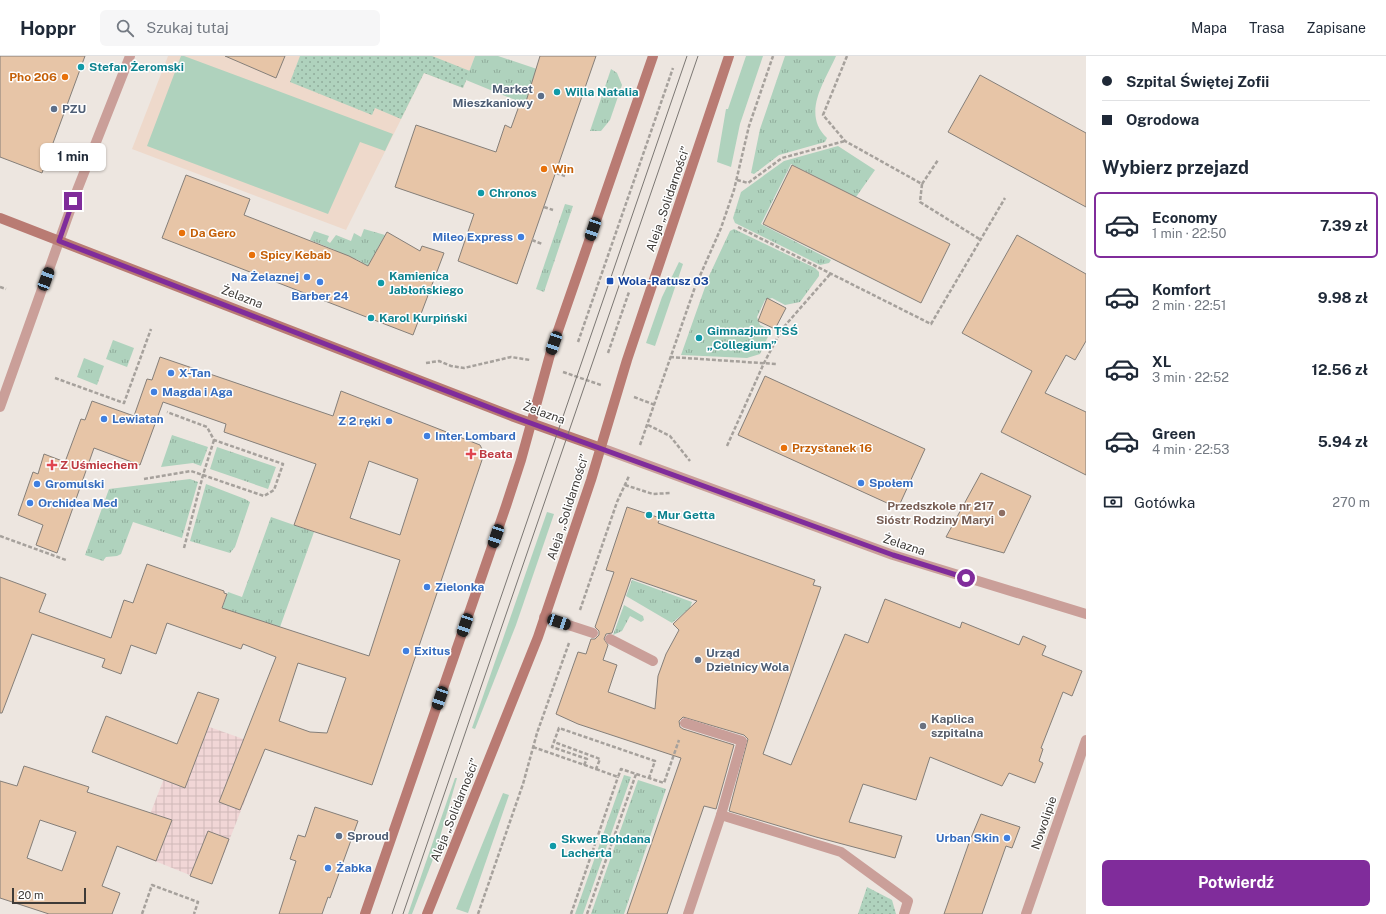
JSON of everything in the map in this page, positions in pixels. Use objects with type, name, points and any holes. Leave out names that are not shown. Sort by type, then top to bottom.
[{"type":"main road","points":[[366,914],[506,506],[531,423],[546,366],[653,56]]},
{"type":"main road","name":"Aleja „Solidarności”","points":[[427,914],[529,660],[589,487],[617,391],[729,56]]},
{"type":"main road","name":"Żelazna","points":[[0,218],[531,423],[601,448]]},
{"type":"street","points":[[0,406],[78,188],[130,56]]},
{"type":"street","name":"Żelazna","points":[[601,448],[893,555],[1086,614]]},
{"type":"street","points":[[544,617],[593,633]]},
{"type":"street","points":[[610,639],[653,662]]},
{"type":"street","points":[[685,723],[742,741],[721,815],[688,914]]},
{"type":"street","name":"Nowolipie","points":[[1026,914],[1086,740]]},
{"type":"street","points":[[721,815],[841,852],[908,901],[904,914]]},
{"type":"path","points":[[643,438],[695,287],[721,228],[737,180],[749,126],[772,56]]},
{"type":"path","points":[[847,56],[823,115],[845,141],[922,184]]},
{"type":"path","points":[[578,342],[672,68]]},
{"type":"path","points":[[737,180],[748,183],[782,158],[845,141]]},
{"type":"path","points":[[938,160],[922,184],[920,202],[981,240]]},
{"type":"path","points":[[556,173],[565,176]]},
{"type":"path","points":[[738,227],[931,324],[1005,198]]},
{"type":"path","points":[[544,207],[553,210]]},
{"type":"path","points":[[532,240],[542,244]]},
{"type":"path","points":[[728,446],[764,363],[782,329],[831,273]]},
{"type":"path","points":[[0,287],[6,289]]},
{"type":"path","points":[[55,378],[124,403],[151,329]]},
{"type":"path","points":[[419,364],[439,361],[451,366],[464,368],[496,360],[518,357],[655,405]]},
{"type":"path","points":[[670,357],[776,364]]},
{"type":"path","points":[[144,479],[191,471],[264,496],[274,490],[283,464],[214,440],[207,427],[167,412]]},
{"type":"path","points":[[648,425],[670,436],[694,466]]},
{"type":"path","points":[[184,548],[203,475],[214,440]]},
{"type":"path","points":[[478,914],[533,747],[617,502],[630,473]]},
{"type":"path","points":[[0,536],[66,560]]},
{"type":"path","points":[[571,914],[621,769],[664,783],[685,723]]},
{"type":"path","points":[[584,765],[586,759],[552,747],[559,728],[655,761],[649,778]]},
{"type":"path","points":[[554,742],[600,758],[596,770]]},
{"type":"path","points":[[533,747],[618,777]]},
{"type":"path","points":[[587,914],[636,774]]},
{"type":"path","points":[[142,914],[152,885],[198,902],[194,914]]},
{"type":"shaded area","points":[[168,56],[475,56],[463,88],[424,73],[346,230],[132,149]]},
{"type":"shaded area","points":[[187,719],[266,747],[212,884],[135,853]]},
{"type":"green space","points":[[181,56],[393,134],[385,151],[360,142],[328,214],[147,146]]},
{"type":"green space","points":[[300,56],[432,56],[470,71],[463,88],[424,73],[401,119],[375,108],[372,115],[290,82]]},
{"type":"green space","points":[[475,56],[498,56],[537,69],[525,104],[466,80]]},
{"type":"green space","points":[[746,56],[763,56],[740,124],[731,167],[717,162],[726,109],[728,109]]},
{"type":"green space","points":[[785,56],[836,56],[821,87],[816,108],[816,119],[819,129],[827,138],[825,142],[779,155],[754,174],[751,173],[760,129]]},
{"type":"green space","points":[[611,69],[617,73],[622,85],[610,120],[601,131],[590,131]]},
{"type":"green space","points":[[838,146],[875,170],[856,197],[791,164],[761,224],[831,260],[829,263],[820,265],[735,223],[733,218],[741,192],[784,161]]},
{"type":"green space","points":[[565,204],[573,206],[544,292],[536,289]]},
{"type":"green space","points":[[364,229],[385,235],[368,266],[356,259],[352,263],[335,252],[335,250],[310,240],[314,231],[329,236],[327,241],[330,243],[336,235],[351,241],[354,233],[361,237]]},
{"type":"green space","points":[[734,229],[815,268],[819,272],[819,276],[800,302],[785,305],[772,298],[765,300],[757,317],[760,325],[771,330],[760,354],[747,358],[681,355],[709,276],[730,231]]},
{"type":"green space","points":[[679,262],[683,264],[655,346],[646,343],[662,297]]},
{"type":"green space","points":[[113,340],[134,348],[127,367],[106,359]]},
{"type":"green space","points":[[84,358],[104,366],[97,385],[77,377]]},
{"type":"green space","points":[[172,435],[208,447],[201,466],[193,463],[161,467]]},
{"type":"green space","points":[[217,447],[276,467],[268,489],[210,469]]},
{"type":"green space","points":[[190,479],[198,482],[182,538],[133,522],[121,554],[106,557],[103,561],[85,555],[109,489]]},
{"type":"green space","points":[[206,484],[250,502],[235,547],[230,553],[190,541]]},
{"type":"green space","points":[[547,512],[554,514],[516,625],[475,729],[472,728]]},
{"type":"green space","points":[[271,517],[314,532],[280,627],[222,609],[228,592],[242,597]]},
{"type":"green space","points":[[632,580],[692,602],[690,608],[672,623],[626,596]]},
{"type":"green space","points":[[624,605],[643,616],[644,620],[641,622],[630,616],[622,631],[613,635]]},
{"type":"green space","points":[[624,775],[631,777],[583,914],[575,914]]},
{"type":"green space","points":[[455,778],[457,778],[435,854],[412,914],[408,914]]},
{"type":"green space","points":[[638,780],[666,789],[624,914],[591,914]]},
{"type":"green space","points":[[503,793],[509,795],[468,913],[456,909]]},
{"type":"green space","points":[[867,887],[892,900],[896,914],[858,914]]},
{"type":"building","points":[[0,56],[85,56],[42,173],[0,157]]},
{"type":"building","points":[[225,56],[285,56],[276,78]]},
{"type":"building","name":"Chronos","points":[[540,56],[596,56],[517,284],[458,261],[474,214],[395,187],[416,125],[496,152],[505,125],[511,128],[519,106],[524,108]]},
{"type":"building","points":[[980,75],[1086,133],[1086,207],[948,132]]},
{"type":"building","points":[[792,165],[950,244],[921,303],[763,224]]},
{"type":"building","points":[[186,175],[250,199],[244,215],[349,256],[368,266],[387,232],[420,251],[422,246],[444,253],[413,335],[162,238]]},
{"type":"building","points":[[1017,235],[1086,274],[1086,341],[1075,360],[1066,355],[1045,393],[1086,412],[1086,475],[1001,432],[1032,371],[962,333]]},
{"type":"building","points":[[767,298],[786,308],[775,329],[758,321]]},
{"type":"building","points":[[160,357],[333,416],[341,391],[480,445],[484,453],[483,457],[372,785],[265,749],[240,810],[219,802],[276,657],[243,644],[241,649],[167,623],[156,654],[131,645],[121,674],[102,667],[105,659],[32,634],[2,713],[0,713],[0,577],[46,594],[39,612],[111,638],[124,600],[133,603],[147,564],[224,591],[224,593],[227,594],[222,608],[369,656],[400,560],[294,525],[316,464],[224,432],[226,424],[163,402],[140,465],[94,448],[57,553],[36,545],[43,525],[18,515],[33,472],[38,474],[44,454],[65,462],[81,419],[85,420],[92,401],[134,416],[147,379],[152,380]],"holes":[[[369,461],[418,479],[400,535],[350,518]],[[298,663],[346,678],[327,733],[310,732],[279,721]]]},
{"type":"building","points":[[765,376],[925,449],[898,508],[738,435]]},
{"type":"building","points":[[981,473],[1031,496],[1004,553],[946,537]]},
{"type":"building","points":[[627,507],[660,518],[658,523],[815,580],[813,585],[821,587],[763,754],[791,765],[845,634],[868,643],[885,599],[960,628],[962,622],[1019,645],[1023,636],[1046,646],[1042,655],[1082,671],[1072,696],[1063,692],[1041,748],[1043,749],[1039,761],[1043,763],[1035,783],[1009,773],[1002,786],[930,757],[916,800],[863,784],[849,822],[902,836],[895,858],[816,837],[729,811],[748,739],[744,735],[683,717],[679,721],[680,727],[683,729],[734,745],[716,809],[704,806],[667,914],[627,914],[681,758],[578,724],[556,714],[578,652],[586,654],[591,639],[595,639],[599,635],[599,631],[595,627],[614,572],[606,570]],"holes":[[[631,578],[697,601],[673,624],[679,630],[666,654],[658,676],[655,709],[608,692],[617,665],[603,660],[608,645],[604,639],[606,634],[612,633]]]},
{"type":"building","points":[[198,692],[219,699],[185,788],[92,752],[106,716],[177,744]]},
{"type":"building","points":[[24,766],[89,787],[87,792],[172,820],[156,861],[117,846],[102,886],[120,893],[112,914],[49,914],[0,898],[0,781],[17,786]],"holes":[[[40,820],[76,832],[62,871],[27,858]]]},
{"type":"building","points":[[315,807],[358,821],[330,898],[328,897],[322,914],[279,914],[296,861],[290,859],[298,835],[305,837]]},
{"type":"building","points":[[981,814],[1020,827],[1012,848],[1006,846],[982,914],[944,914],[970,840]]},
{"type":"building","points":[[208,831],[229,839],[212,884],[190,876]]},
{"type":"tram line","points":[[392,914],[687,56]]},
{"type":"tram line","points":[[403,914],[698,56]]},
{"type":"place","name":"Stefan Żeromski","points":[[81,67]]},
{"type":"place","name":"Pho 206","points":[[65,77]]},
{"type":"place","name":"Willa Natalia","points":[[557,92]]},
{"type":"place","name":"Market Mieszkaniowy","points":[[541,96]]},
{"type":"place","name":"PZU","points":[[54,109]]},
{"type":"place","name":"Win","points":[[544,169]]},
{"type":"place","name":"Chronos","points":[[481,193]]},
{"type":"place","name":"Da Gero","points":[[182,233]]},
{"type":"place","name":"Mileo Express","points":[[521,237]]},
{"type":"place","name":"Spicy Kebab","points":[[252,255]]},
{"type":"place","name":"Na Żelaznej","points":[[307,277]]},
{"type":"place","name":"Wola-Ratusz 03","points":[[610,281]]},
{"type":"place","name":"Barber 24","points":[[320,282]]},
{"type":"place","name":"Kamienica Jabłońskiego","points":[[381,283]]},
{"type":"place","name":"Karol Kurpiński","points":[[371,318]]},
{"type":"place","name":"Gimnazjum TSŚ „Collegium”","points":[[699,338]]},
{"type":"place","name":"X-Tan","points":[[171,373]]},
{"type":"place","name":"Magda i Aga","points":[[154,392]]},
{"type":"place","name":"Lewiatan","points":[[104,419]]},
{"type":"place","name":"Z 2 ręki","points":[[389,421]]},
{"type":"place","name":"Inter Lombard","points":[[427,436]]},
{"type":"place","name":"Przystanek 16","points":[[784,448]]},
{"type":"place","name":"Beata","points":[[471,454]]},
{"type":"place","name":"Z Uśmiechem","points":[[52,465]]},
{"type":"place","name":"Społem","points":[[861,483]]},
{"type":"place","name":"Gromulski","points":[[37,484]]},
{"type":"place","name":"Orchidea Med","points":[[30,503]]},
{"type":"place","name":"Przedszkole nr 217 Sióstr Rodziny Maryi","points":[[1002,513]]},
{"type":"place","name":"Mur Getta","points":[[649,515]]},
{"type":"place","name":"Zielonka","points":[[427,587]]},
{"type":"place","name":"Exitus","points":[[406,651]]},
{"type":"place","name":"Urząd Dzielnicy Wola","points":[[698,660]]},
{"type":"place","name":"Kaplica szpitalna","points":[[923,726]]},
{"type":"place","name":"Sproud","points":[[339,836]]},
{"type":"place","name":"Urban Skin","points":[[1007,838]]},
{"type":"place","name":"Skwer Bohdana Lacherta","points":[[553,846]]},
{"type":"place","name":"Żabka","points":[[328,868]]},
{"type":"route","points":[[73,201],[59,241],[514,417],[661,469],[893,555],[966,578]]}]
